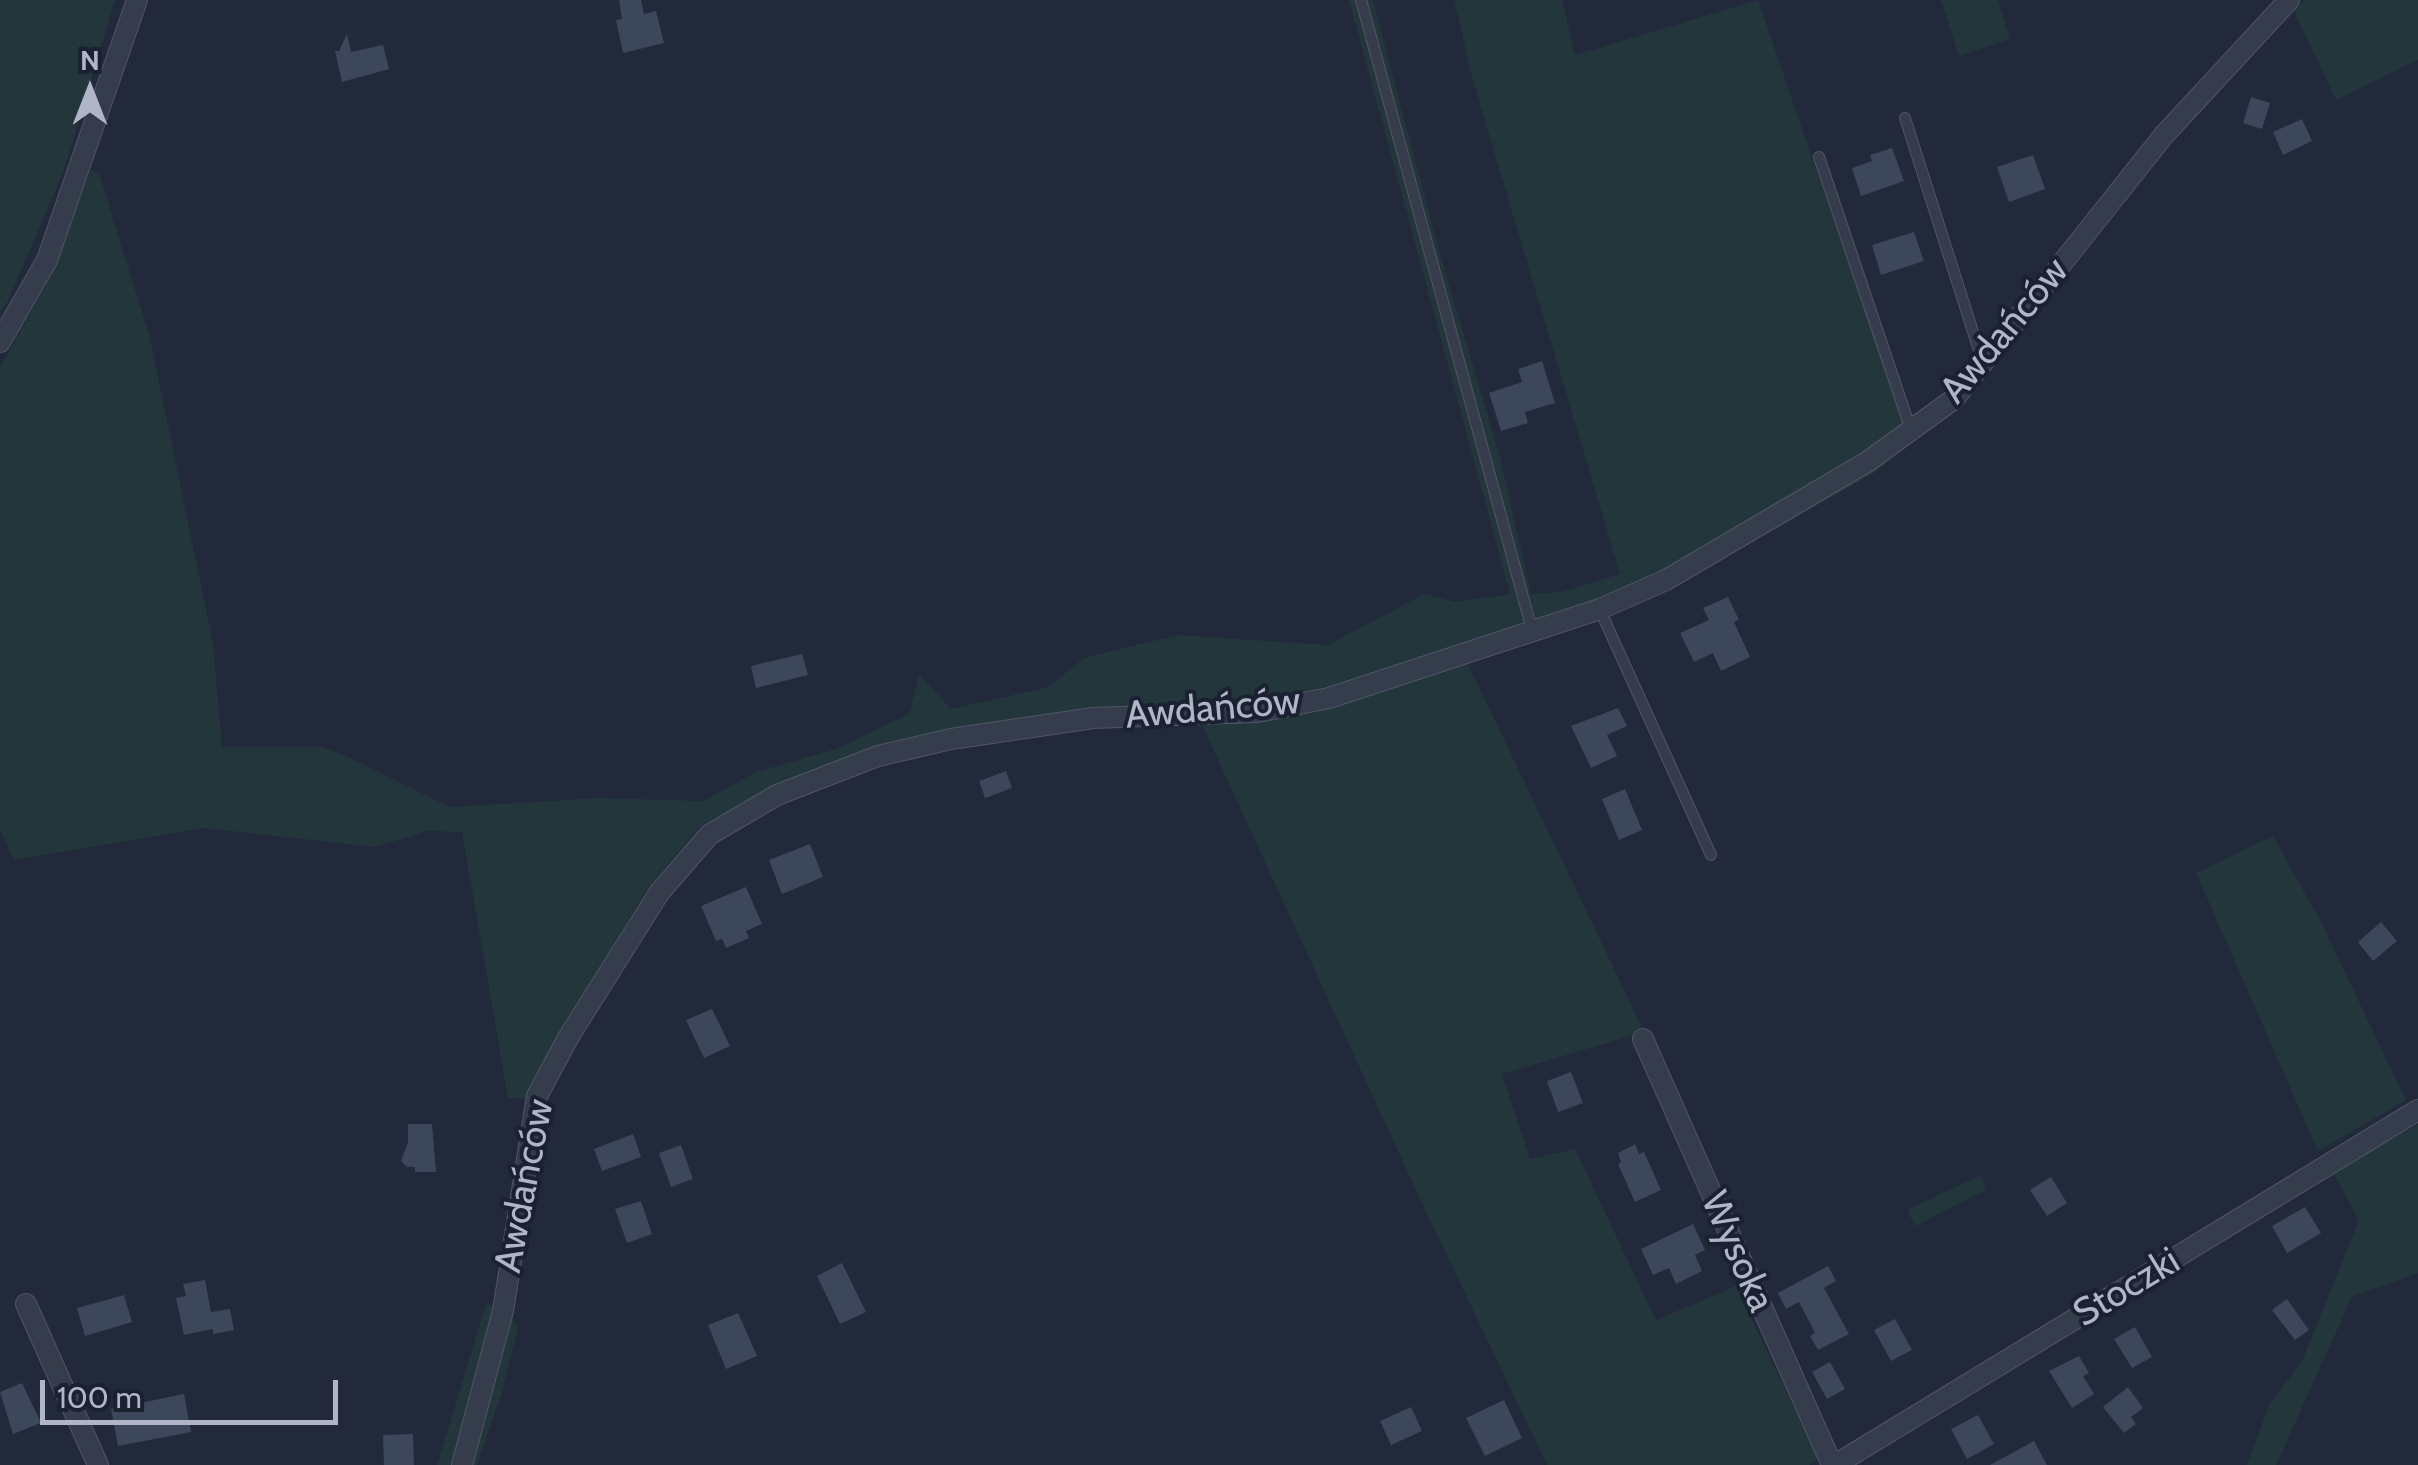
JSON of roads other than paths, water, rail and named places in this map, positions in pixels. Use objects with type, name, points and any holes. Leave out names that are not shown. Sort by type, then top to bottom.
[{"type":"street","points":[[0,342],[47,260],[137,0]]},
{"type":"street","name":"Awdańców","points":[[462,1465],[502,1311],[537,1096],[568,1038],[659,892],[709,835],[777,795],[878,756],[951,740],[1094,718],[1258,712],[1329,698],[1600,609],[1666,580],[1868,462],[1954,398],[2164,136],[2289,0]]},
{"type":"street","name":"Wysoka","points":[[1643,1039],[1834,1465]]},
{"type":"street","name":"Stoczki","points":[[1834,1465],[2418,1110]]},
{"type":"street","points":[[26,1304],[98,1465]]},
{"type":"lane","points":[[1361,0],[1532,630]]},
{"type":"lane","points":[[1905,118],[1983,363]]},
{"type":"lane","points":[[1819,157],[1911,430]]},
{"type":"lane","points":[[1600,609],[1711,855]]}]
